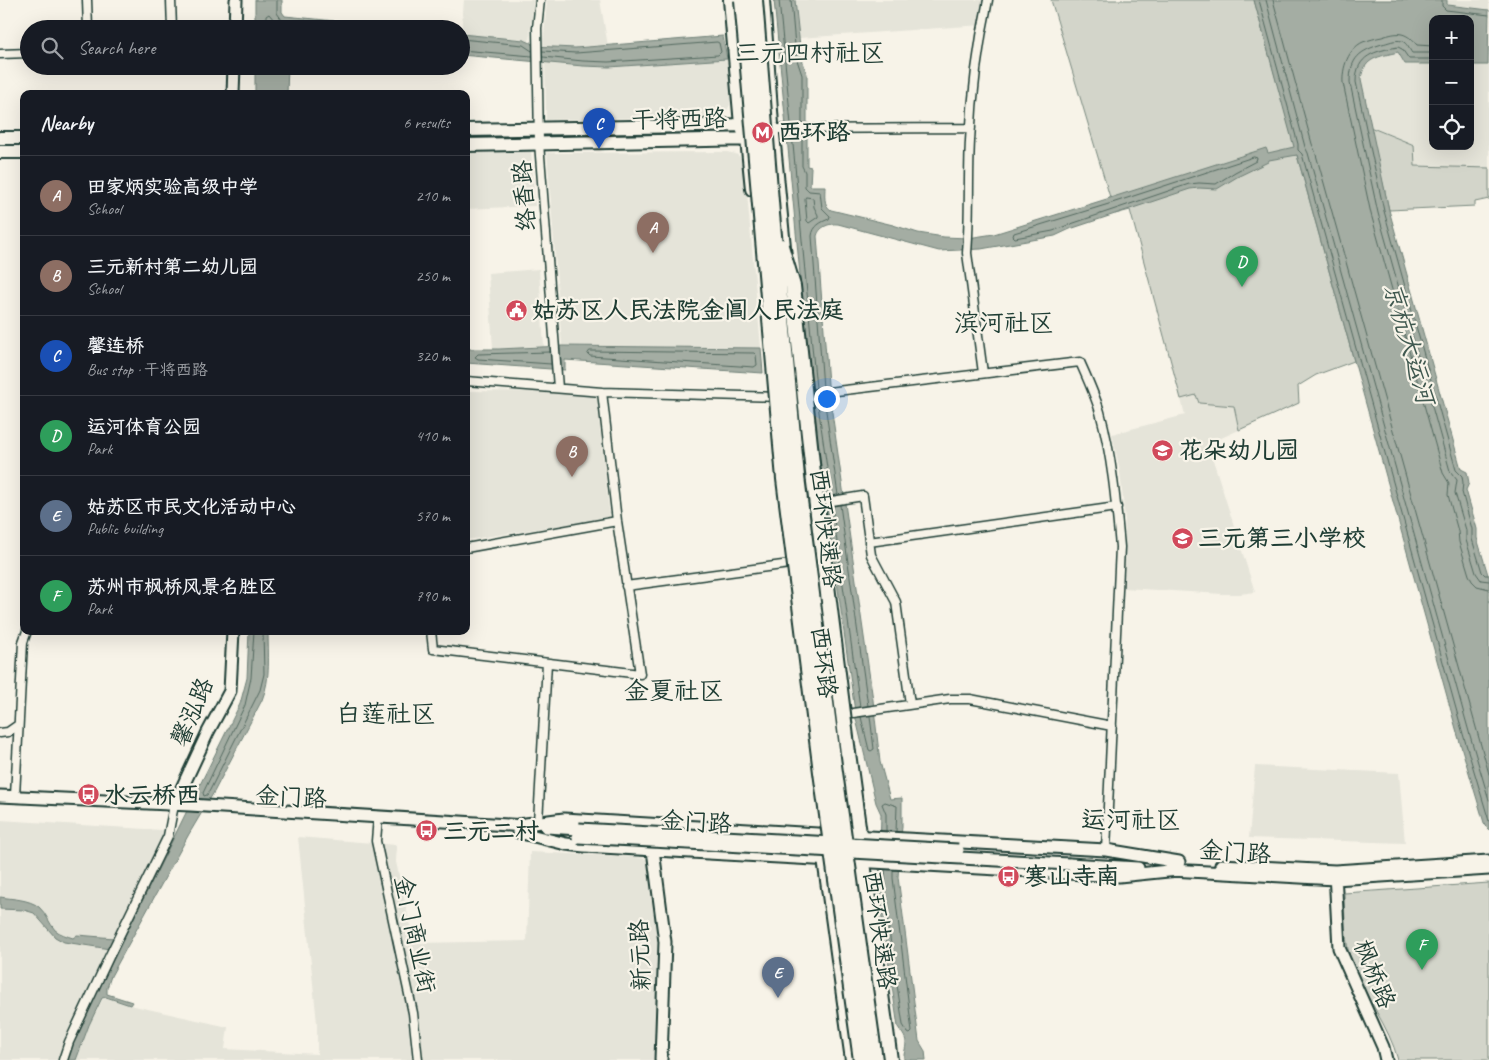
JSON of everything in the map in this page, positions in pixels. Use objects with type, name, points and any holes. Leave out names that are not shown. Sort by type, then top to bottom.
[{"type":"highway","name":"西环快速路","points":[[735,0],[784,479],[856,1060]]},
{"type":"highway","points":[[735,0],[751,130]]},
{"type":"highway","name":"西环快速路","points":[[755,0],[772,214],[797,477],[834,765],[876,1060]]},
{"type":"highway","points":[[772,214],[793,286],[856,836],[865,862],[890,1060]]},
{"type":"highway","points":[[825,834],[827,860],[856,1060]]},
{"type":"main road","points":[[235,20],[236,0]]},
{"type":"main road","name":"西环路","points":[[735,0],[738,38],[751,130],[771,398],[782,503],[825,834]]},
{"type":"main road","name":"西环路","points":[[764,0],[788,288],[804,395],[808,501],[836,713],[856,836]]},
{"type":"main road","points":[[233,90],[234,75]]},
{"type":"main road","name":"干将西路","points":[[470,130],[776,130]]},
{"type":"main road","points":[[751,130],[768,251],[788,288]]},
{"type":"main road","name":"干将西路","points":[[470,145],[539,143],[751,130]]},
{"type":"main road","points":[[0,138],[20,138]]},
{"type":"main road","points":[[0,152],[20,152]]},
{"type":"main road","name":"馨泓路","points":[[174,808],[208,732],[230,691],[232,635]]},
{"type":"main road","name":"金门路","points":[[0,796],[518,829],[1335,875],[1389,872]]},
{"type":"main road","name":"金门路","points":[[0,802],[174,808]]},
{"type":"main road","points":[[518,829],[538,822],[569,820],[825,834],[1106,850],[1179,866]]},
{"type":"main road","points":[[518,829],[575,845],[827,860],[1119,876],[1179,866]]},
{"type":"main road","name":"新元路","points":[[652,850],[665,942],[661,1060]]},
{"type":"main road","points":[[1389,872],[1489,861]]},
{"type":"main road","points":[[865,862],[883,1060]]},
{"type":"main road","points":[[1389,872],[1489,869]]},
{"type":"main road","name":"枫桥路","points":[[1335,875],[1339,948],[1383,1047],[1386,1060]]},
{"type":"street","points":[[87,0],[88,20]]},
{"type":"street","points":[[171,0],[172,20]]},
{"type":"street","name":"络香路","points":[[540,0],[537,28],[539,143],[558,388]]},
{"type":"street","points":[[984,373],[967,253],[971,128],[980,39],[988,0]]},
{"type":"street","points":[[0,54],[20,53]]},
{"type":"street","points":[[776,130],[810,128],[971,128]]},
{"type":"street","points":[[470,381],[602,392],[771,398],[1080,362],[1100,412],[1111,464],[1120,547],[1106,850]]},
{"type":"street","points":[[431,635],[433,649],[640,674],[617,521],[602,392]]},
{"type":"street","points":[[782,503],[826,502],[863,496],[871,555],[896,602],[910,704]]},
{"type":"street","points":[[869,542],[1117,507]]},
{"type":"street","points":[[470,547],[617,521]]},
{"type":"street","points":[[626,586],[790,564]]},
{"type":"street","points":[[14,796],[25,635]]},
{"type":"street","points":[[538,822],[547,663]]},
{"type":"street","points":[[809,716],[878,710],[950,699],[970,699],[1112,726]]},
{"type":"street","points":[[0,733],[8,732],[18,726]]},
{"type":"street","points":[[63,1060],[69,1042],[109,956],[168,836],[174,808]]},
{"type":"street","name":"金门商业街","points":[[378,820],[376,840],[413,1013],[418,1060]]},
{"type":"shaded area","points":[[464,0],[534,0],[529,42],[470,35],[470,20],[462,20]]},
{"type":"shaded area","points":[[547,0],[600,0],[608,46],[575,48],[543,46]]},
{"type":"shaded area","points":[[795,0],[984,0],[982,25],[799,38]]},
{"type":"shaded area","points":[[1051,0],[1254,0],[1354,361],[1316,375],[1298,386],[1299,403],[1239,430],[1234,406],[1199,403],[1196,395],[1181,399],[1130,210],[1115,214]]},
{"type":"shaded area","points":[[1447,0],[1489,0],[1489,10],[1446,5]]},
{"type":"shaded area","points":[[1398,52],[1405,64],[1429,64],[1429,150],[1474,150],[1474,65],[1488,65],[1489,59],[1489,168],[1414,166],[1414,145],[1370,127],[1361,82],[1362,72],[1370,60]]},
{"type":"shaded area","points":[[727,59],[731,98],[730,105],[725,113],[717,115],[546,120],[545,62],[609,67]]},
{"type":"shaded area","points":[[1370,127],[1414,145],[1415,166],[1489,168],[1489,199],[1475,202],[1475,206],[1389,210]]},
{"type":"shaded area","points":[[531,151],[535,206],[470,209],[470,153]]},
{"type":"shaded area","points":[[727,152],[736,154],[744,160],[761,348],[562,346],[547,153]]},
{"type":"shaded area","name":"姑苏区人民法院金阊人民法庭","points":[[539,269],[544,347],[493,349],[488,273]]},
{"type":"shaded area","points":[[470,391],[593,392],[597,398],[610,518],[470,539]]},
{"type":"shaded area","points":[[1196,395],[1199,403],[1234,406],[1239,430],[1208,444],[1255,592],[1222,594],[1124,588],[1125,520],[1120,472],[1112,434],[1185,415],[1181,399]]},
{"type":"shaded area","points":[[1255,766],[1399,773],[1405,843],[1249,838]]},
{"type":"shaded area","points":[[0,820],[178,831],[76,1034],[67,1060],[0,1060]]},
{"type":"shaded area","points":[[298,837],[397,845],[396,862],[414,943],[527,941],[530,852],[636,857],[652,860],[661,905],[657,966],[656,1060],[76,1060],[89,1025],[104,997],[130,1005],[228,1027],[225,1049],[317,1054],[317,1023]]},
{"type":"shaded area","points":[[1489,883],[1489,1060],[1398,1060],[1389,1036],[1358,978],[1350,958],[1344,893]]},
{"type":"water","points":[[255,0],[282,0],[282,12],[285,16],[325,20],[255,20]]},
{"type":"water","name":"京杭大运河","points":[[774,0],[795,0],[801,56],[807,74],[807,166],[811,167],[810,186],[825,186],[826,203],[831,210],[918,233],[968,238],[994,234],[1266,148],[1268,153],[1294,147],[1254,0],[1447,0],[1447,5],[1489,10],[1488,65],[1474,65],[1474,15],[1429,15],[1429,64],[1405,64],[1398,52],[1369,62],[1365,66],[1361,79],[1389,210],[1461,469],[1467,472],[1469,483],[1466,490],[1489,578],[1489,830],[1485,826],[1458,736],[1297,155],[1269,160],[1217,189],[1190,189],[1070,229],[1055,236],[981,249],[939,251],[838,224],[828,225],[820,230],[817,236],[828,384],[873,700],[880,762],[890,799],[902,798],[898,877],[919,1041],[925,1051],[926,1060],[904,1060],[906,1041],[898,1027],[881,912],[879,884],[881,814],[876,803],[856,719],[812,401]]},
{"type":"water","points":[[470,35],[524,40],[533,46],[575,48],[723,36],[727,59],[609,67],[470,56]]},
{"type":"water","points":[[255,75],[288,75],[287,90],[255,90]]},
{"type":"water","points":[[562,346],[761,348],[763,373],[565,360],[565,370],[470,363],[470,349]]},
{"type":"water","points":[[249,635],[268,635],[268,675],[262,700],[214,792],[111,976],[107,994],[132,1002],[130,1005],[106,997],[102,998],[89,1025],[76,1060],[67,1060],[76,1034],[117,952],[110,949],[64,942],[55,937],[34,913],[24,910],[0,909],[0,897],[35,904],[44,912],[55,930],[66,936],[73,938],[77,935],[123,940],[240,704],[247,678]]},
{"type":"place","name":"西环路","points":[[762,132]]},
{"type":"place","name":"馨连桥","points":[[599,149]]},
{"type":"place","name":"田家炳实验高级中学","points":[[653,253]]},
{"type":"place","name":"运河体育公园","points":[[1242,287]]},
{"type":"place","name":"姑苏区人民法院金阊人民法庭","points":[[516,310]]},
{"type":"place","name":"花朵幼儿园","points":[[1163,450]]},
{"type":"place","name":"三元新村第二幼儿园","points":[[572,477]]},
{"type":"place","name":"三元第三小学校","points":[[1182,538]]},
{"type":"place","name":"水云桥西","points":[[88,795]]},
{"type":"place","name":"三元二村","points":[[427,831]]},
{"type":"place","name":"寒山寺南","points":[[1008,876]]},
{"type":"place","name":"苏州市枫桥风景名胜区","points":[[1422,970]]},
{"type":"place","name":"姑苏区市民文化活动中心","points":[[778,998]]},
{"type":"district","name":"三元四村社区","points":[[810,52]]},
{"type":"district","name":"滨河社区","points":[[1004,322]]},
{"type":"district","name":"金夏社区","points":[[674,690]]},
{"type":"district","name":"白莲社区","points":[[386,713]]},
{"type":"district","name":"运河社区","points":[[1131,819]]}]
